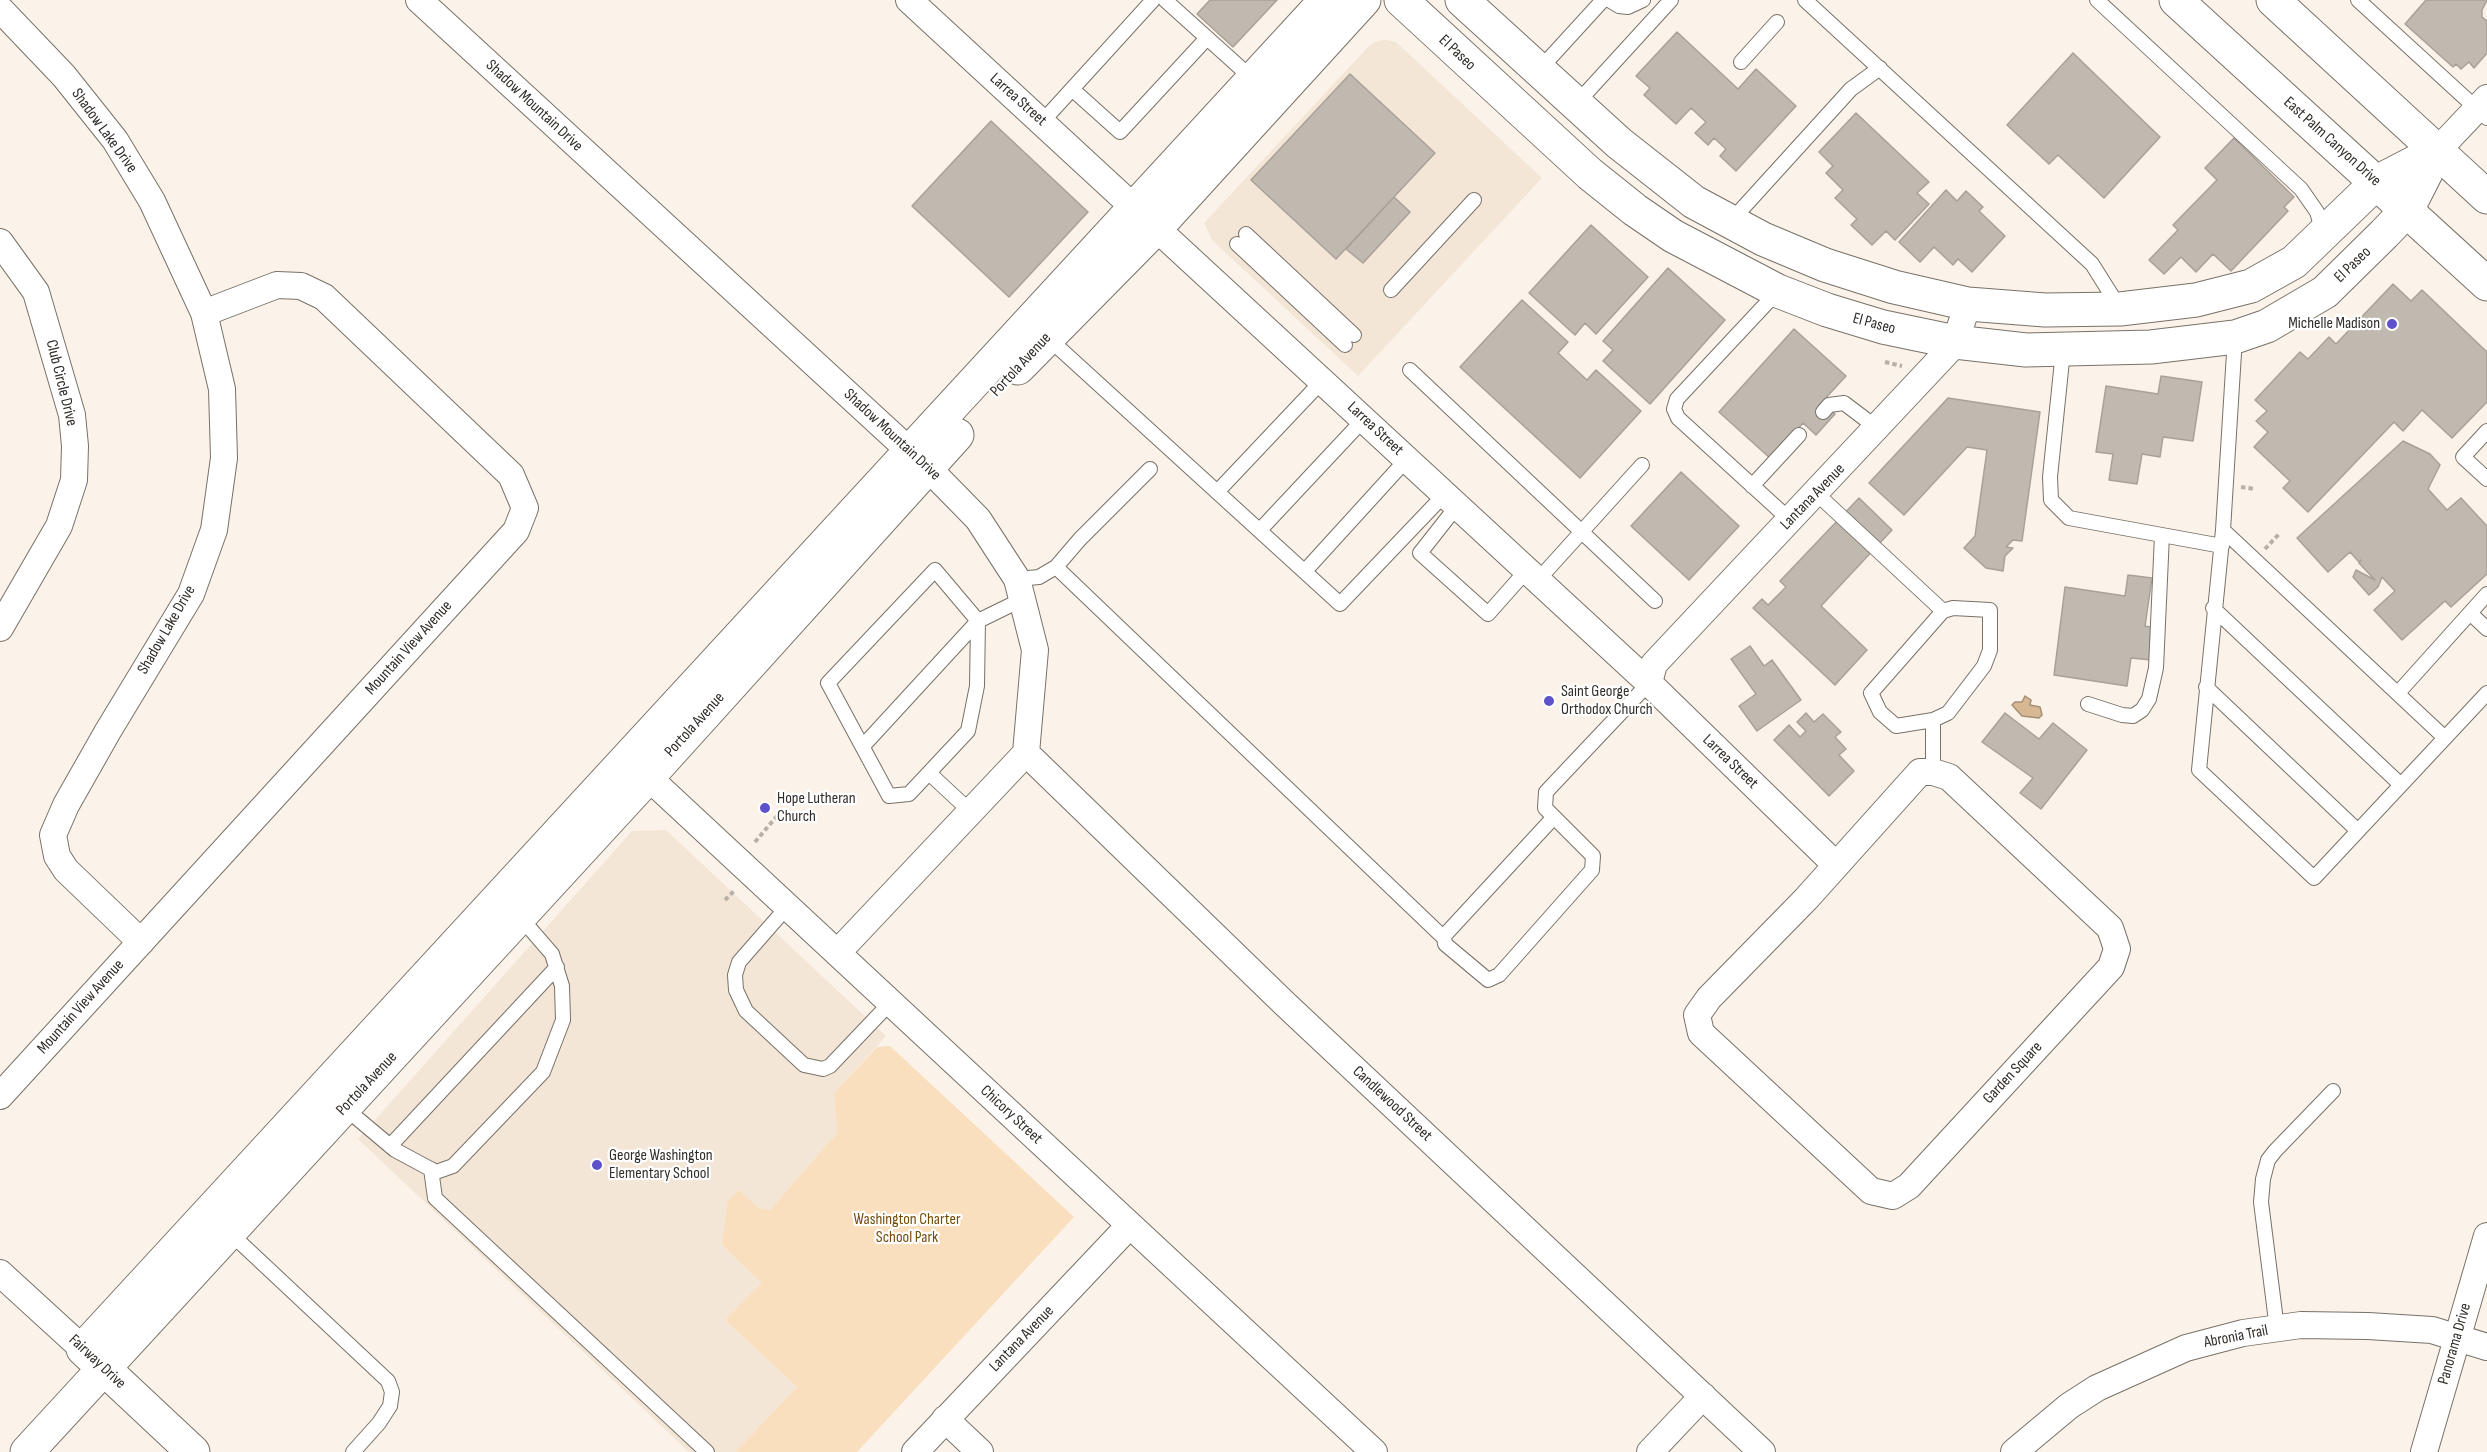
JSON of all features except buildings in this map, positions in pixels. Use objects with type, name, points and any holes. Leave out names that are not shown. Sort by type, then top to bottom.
[{"type":"street","name":"Shadow Mountain Drive","points":[[419,0],[919,459],[978,519],[1020,589],[1035,650],[1026,753]]},
{"type":"street","name":"Larrea Street","points":[[909,0],[1649,683],[1836,864]]},
{"type":"street","name":"Portola Avenue","points":[[1270,89],[1326,0]]},
{"type":"street","points":[[1270,89],[1288,62],[1343,0]]},
{"type":"street","name":"Portola Avenue","points":[[27,1452],[93,1359],[919,459],[1146,217],[1270,89],[1364,0]]},
{"type":"street","name":"El Paseo","points":[[1401,0],[1590,174],[1635,210],[1673,236],[1778,291],[1827,310],[1883,327],[1955,342],[2026,350],[2063,351],[2151,347],[2235,337],[2267,326],[2325,292],[2407,210],[2437,151]]},
{"type":"street","points":[[1408,0],[1432,29]]},
{"type":"street","points":[[1462,0],[1619,143],[1694,202],[1729,222],[1825,265],[1894,287],[1968,304],[2045,310],[2120,309],[2196,300],[2251,286],[2294,261],[2377,182],[2437,151],[2484,108]]},
{"type":"street","name":"East Palm Canyon Drive","points":[[2176,0],[2487,284]]},
{"type":"street","points":[[2273,0],[2487,197]]},
{"type":"street","name":"Shadow Lake Drive","points":[[0,9],[64,76],[115,140],[152,201],[204,313],[222,389],[224,458],[214,530],[191,594],[108,731],[66,805],[53,835],[57,856],[66,870],[141,942]]},
{"type":"street","points":[[1590,174],[1600,169],[1621,171],[1662,196],[1678,202],[1694,202]]},
{"type":"street","name":"Portola Avenue","points":[[93,1359],[229,1232],[345,1108],[648,777],[919,459],[1047,337],[1146,217]]},
{"type":"street","name":"Club Circle Drive","points":[[0,242],[36,292],[72,415],[75,446],[74,480],[59,526],[0,628]]},
{"type":"street","name":"Mountain View Avenue","points":[[0,1096],[516,531],[525,507],[511,475],[324,297],[301,285],[277,285],[204,313]]},
{"type":"street","name":"Lantana Avenue","points":[[1649,683],[1654,664],[1955,342],[1968,304]]},
{"type":"street","points":[[838,952],[1026,753]]},
{"type":"street","name":"Candlewood Street","points":[[1026,753],[1284,1003],[1762,1452]]},
{"type":"street","name":"Garden Square","points":[[1920,772],[1933,772],[1948,777],[2110,928],[2117,948],[2110,967],[1908,1186],[1893,1196],[1871,1191],[1701,1033],[1697,1015],[1709,998],[1920,772]]},
{"type":"street","name":"Chicory Street","points":[[648,777],[1374,1452]]},
{"type":"street","name":"Lantana Avenue","points":[[915,1452],[1129,1226]]},
{"type":"street","name":"Panorama Drive","points":[[2424,1452],[2487,1236]]},
{"type":"street","name":"Fairway Drive","points":[[0,1272],[193,1452]]},
{"type":"street","name":"Abronia Trail","points":[[2014,1452],[2069,1406],[2097,1388],[2134,1369],[2186,1348],[2243,1333],[2301,1325],[2368,1326],[2432,1330],[2487,1347]]},
{"type":"street","points":[[1650,1452],[1703,1396]]},
{"type":"street","points":[[945,1419],[980,1452]]},
{"type":"lane","points":[[1042,122],[1153,0]]},
{"type":"lane","points":[[1165,0],[1207,39],[1270,89]]},
{"type":"lane","points":[[1539,70],[1603,0]]},
{"type":"lane","points":[[1609,0],[1619,6],[1628,7],[1643,0]]},
{"type":"lane","points":[[1576,104],[1671,0]]},
{"type":"lane","points":[[1805,0],[2092,264],[2120,309]]},
{"type":"lane","points":[[2097,0],[2301,189],[2317,212],[2324,232]]},
{"type":"lane","points":[[2358,0],[2484,108]]},
{"type":"lane","points":[[1741,62],[1777,22]]},
{"type":"lane","points":[[1072,89],[1120,132],[1207,39]]},
{"type":"lane","points":[[1729,222],[1851,89],[1880,68]]},
{"type":"lane","points":[[1391,290],[1474,200]]},
{"type":"lane","points":[[1241,239],[1349,340]]},
{"type":"lane","points":[[1778,291],[1677,399],[1674,409],[1678,418],[1790,520]]},
{"type":"lane","points":[[1047,337],[1340,604],[1451,500]]},
{"type":"lane","points":[[2235,337],[2222,546],[2213,608],[2199,770],[2314,878],[2487,693]]},
{"type":"lane","points":[[2063,351],[2050,477],[2051,500],[2069,518],[2222,546]]},
{"type":"lane","points":[[1410,369],[1655,601]]},
{"type":"lane","points":[[1218,491],[1323,380]]},
{"type":"lane","points":[[1823,412],[1829,405],[1844,403],[1877,428]]},
{"type":"lane","points":[[1260,530],[1364,419]]},
{"type":"lane","points":[[2487,431],[2463,457],[2487,479]]},
{"type":"lane","points":[[1752,486],[1799,435]]},
{"type":"lane","points":[[1305,572],[1407,459]]},
{"type":"lane","points":[[1451,500],[1420,553],[1488,614],[1582,532],[1642,465]]},
{"type":"lane","points":[[863,746],[978,621],[1020,589],[1056,567],[1080,539],[1150,469]]},
{"type":"lane","points":[[1816,493],[1943,611]]},
{"type":"lane","points":[[2223,530],[2445,738]]},
{"type":"lane","points":[[2088,704],[2133,716],[2142,711],[2149,699],[2156,668],[2162,536]]},
{"type":"lane","points":[[1056,567],[1444,938],[1445,944],[1488,981],[1499,975],[1592,870],[1593,856],[1545,808],[1546,792],[1649,683]]},
{"type":"lane","points":[[935,570],[978,621],[977,686],[968,731],[909,794],[889,796],[828,683],[935,570]]},
{"type":"lane","points":[[2398,693],[2487,594]]},
{"type":"lane","points":[[1953,608],[1990,610],[1989,650],[1984,666],[1948,713],[1933,720],[1896,726],[1880,712],[1871,693],[1943,611],[1953,608]]},
{"type":"lane","points":[[2213,608],[2401,785]]},
{"type":"lane","points":[[2470,613],[2487,629]]},
{"type":"lane","points":[[2206,687],[2358,831]]},
{"type":"lane","points":[[1933,720],[1933,772]]},
{"type":"lane","points":[[929,773],[971,812]]},
{"type":"lane","points":[[1444,938],[1554,817]]},
{"type":"lane","points":[[788,906],[739,962],[736,982],[739,1000],[747,1011],[804,1065],[823,1069],[830,1066],[891,1002]]},
{"type":"lane","points":[[345,1108],[390,1146],[436,1172],[453,1166],[543,1072],[563,1020],[562,986],[552,954],[519,917]]},
{"type":"lane","points":[[390,1146],[557,967]]},
{"type":"lane","points":[[2277,1329],[2261,1202],[2263,1179],[2268,1160],[2275,1151],[2333,1091]]},
{"type":"lane","points":[[431,1169],[435,1198],[707,1452]]},
{"type":"lane","points":[[229,1232],[388,1381],[392,1392],[390,1406],[380,1423],[353,1452]]},
{"type":"path","points":[[755,842],[777,816]]},
{"type":"path","points":[[725,900],[736,890]]},
{"type":"shaded area","points":[[1377,41],[1396,42],[1542,178],[1358,376],[1212,240],[1204,223],[1369,46]]},
{"type":"shaded area","points":[[2025,696],[2031,700],[2030,705],[2040,707],[2042,715],[2039,718],[2022,716],[2012,705],[2015,702],[2022,702]]},
{"type":"shaded area","name":"George Washington Elementary School","points":[[666,830],[886,1036],[834,1093],[837,1133],[770,1210],[759,1208],[739,1190],[722,1245],[763,1283],[725,1320],[797,1387],[735,1452],[689,1452],[358,1139],[632,831]]},
{"type":"green space","name":"Washington Charter School Park","points":[[890,1046],[1074,1217],[857,1452],[735,1452],[797,1387],[725,1320],[762,1283],[722,1245],[728,1201],[739,1190],[759,1208],[770,1210],[837,1133],[834,1093],[877,1047]]},
{"type":"place","name":"Michelle Madison","points":[[2392,324]]},
{"type":"place","name":"Saint George Orthodox Church","points":[[1549,701]]},
{"type":"place","name":"Hope Lutheran Church","points":[[765,808]]},
{"type":"place","name":"George Washington Elementary School","points":[[597,1165]]}]
